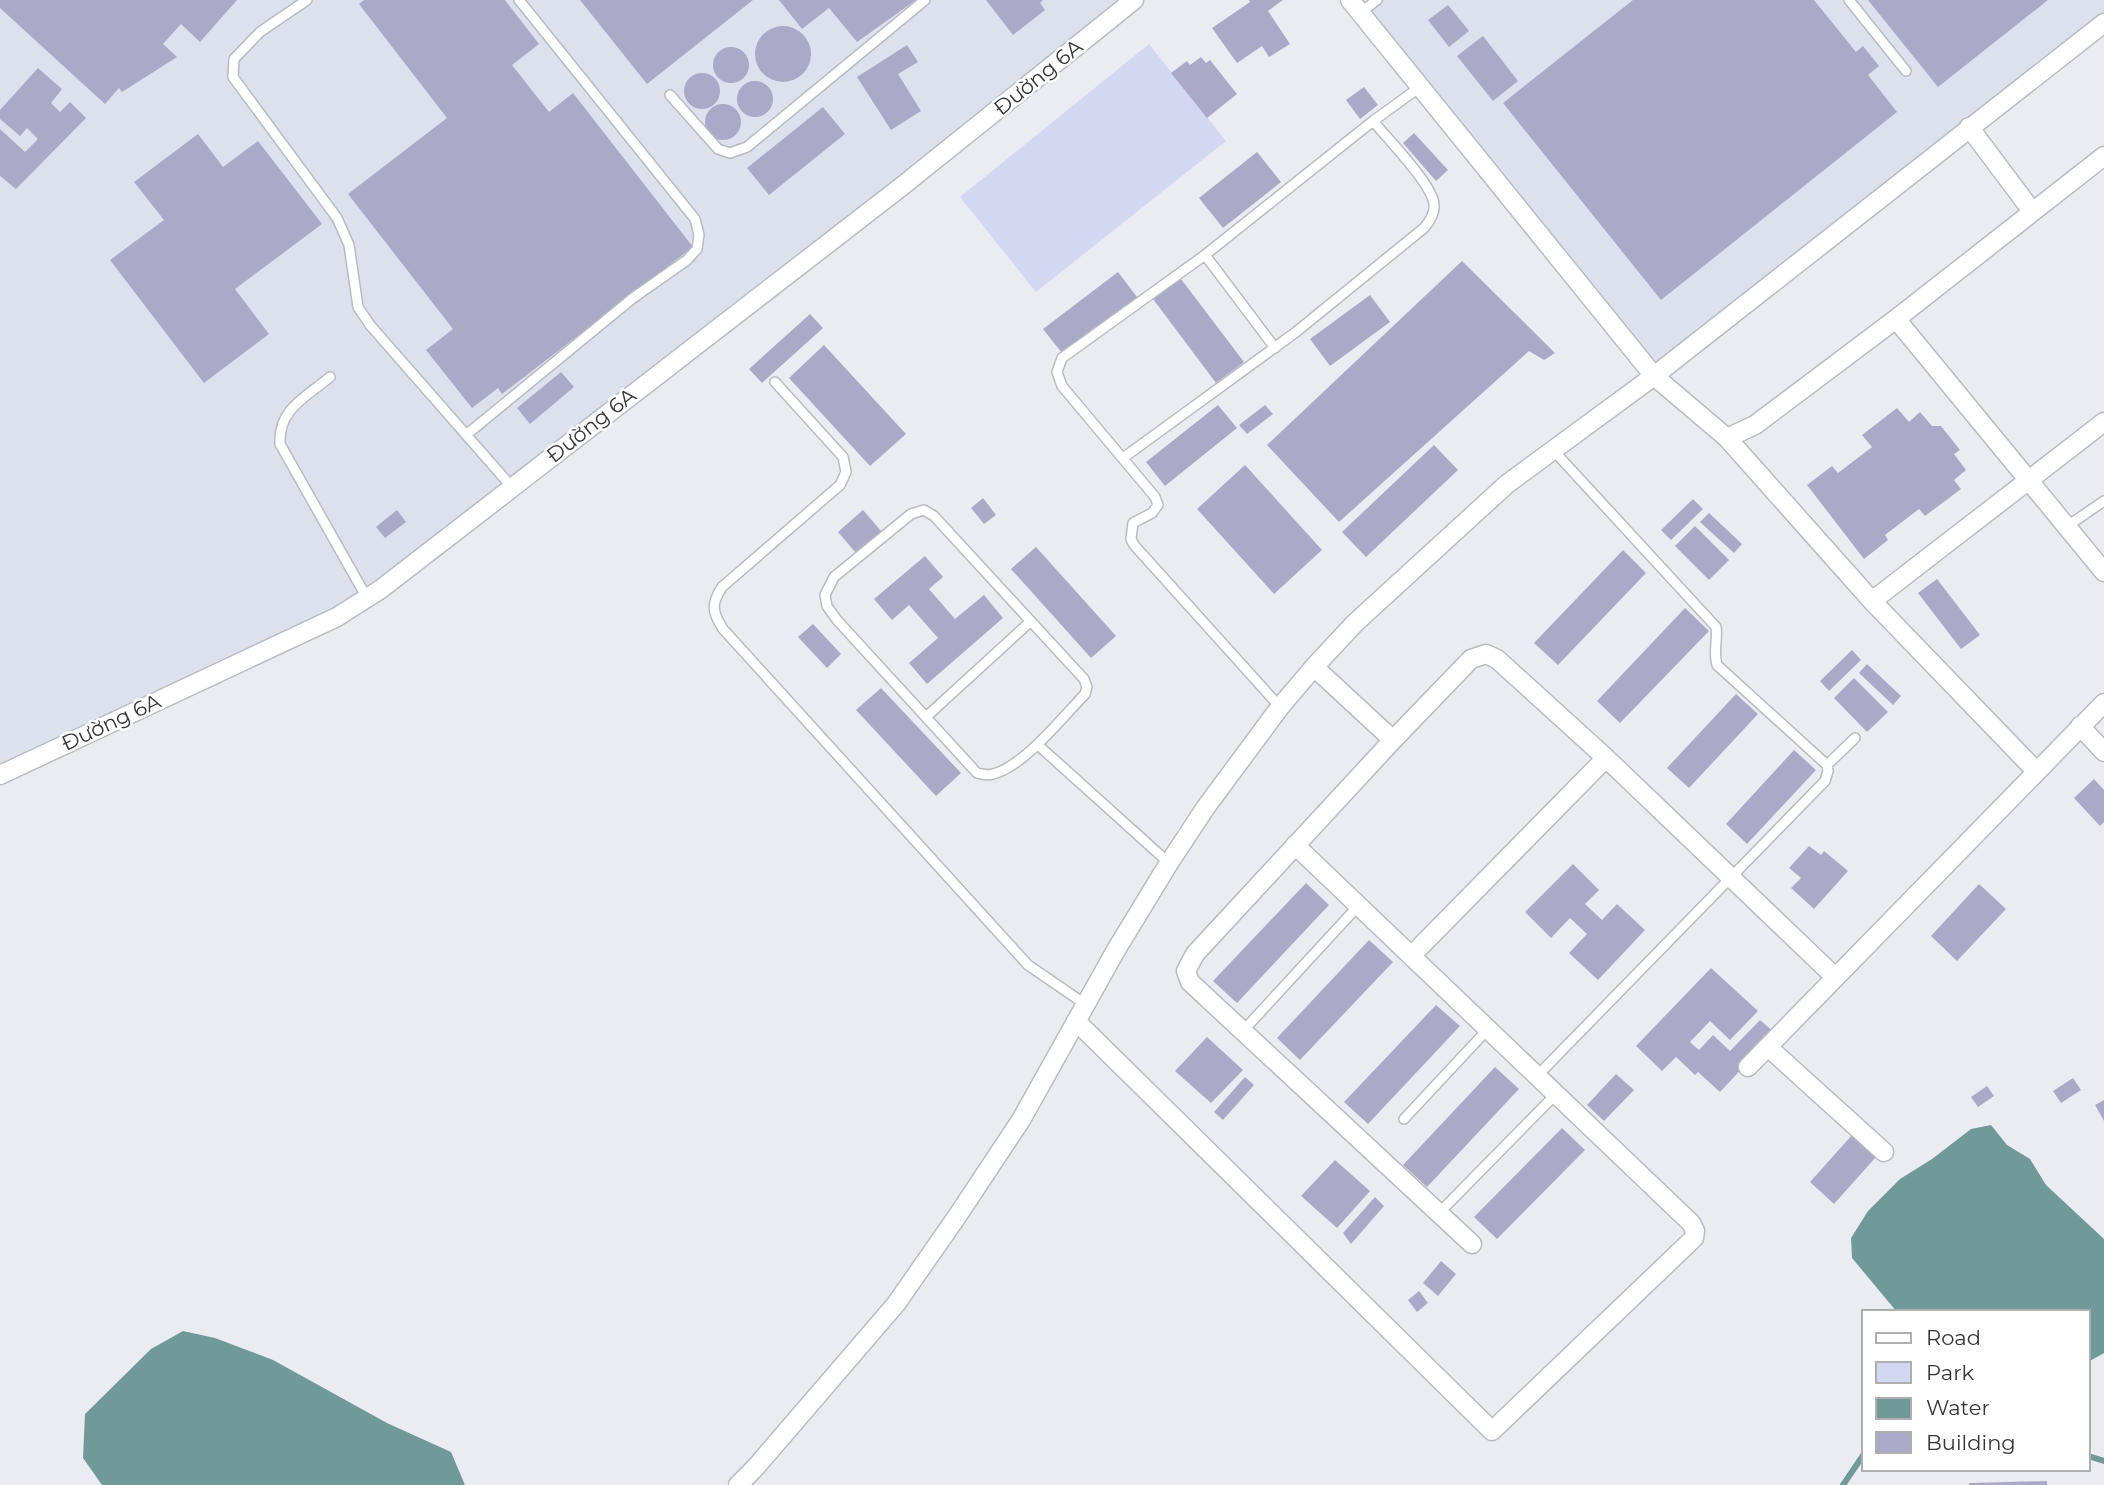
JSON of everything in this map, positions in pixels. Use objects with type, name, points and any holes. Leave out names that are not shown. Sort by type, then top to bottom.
[{"type":"street","name":"Đường 6A","points":[[0,775],[337,617],[367,598],[901,187],[1134,0]]},
{"type":"street","points":[[1355,6],[1654,376],[1727,438],[1872,601],[2036,771]]},
{"type":"street","points":[[738,1485],[896,1304],[1021,1120],[1085,1004],[1169,863],[1206,807],[1280,707],[1355,623],[1507,484],[1654,376],[2104,23]]},
{"type":"street","points":[[1969,127],[2032,211]]},
{"type":"street","points":[[1727,438],[1755,425],[1896,319],[2104,156]]},
{"type":"street","points":[[1896,319],[2104,572]]},
{"type":"street","points":[[1872,601],[2104,422]]},
{"type":"street","points":[[1472,1244],[1191,982],[1186,971],[1195,954],[1471,659],[1486,654],[1497,659],[1606,758],[1835,977]]},
{"type":"street","points":[[1314,667],[1393,740]]},
{"type":"street","points":[[1748,1067],[2104,703]]},
{"type":"street","points":[[2080,726],[2104,752]]},
{"type":"street","points":[[1412,955],[1606,758]]},
{"type":"street","points":[[1076,1021],[1492,1431],[1694,1238],[1695,1231],[1691,1223],[1538,1074],[1295,845]]},
{"type":"street","points":[[1768,1047],[1884,1152]]},
{"type":"lane","points":[[307,0],[260,32],[234,59],[233,77],[337,218],[349,246],[358,307],[370,325],[511,486]]},
{"type":"lane","points":[[466,435],[634,298],[687,260],[697,249],[699,234],[695,219],[519,0]]},
{"type":"lane","points":[[670,95],[718,149],[730,153],[747,147],[925,0]]},
{"type":"lane","points":[[1355,6],[1377,0]]},
{"type":"lane","points":[[1849,0],[1906,71]]},
{"type":"lane","points":[[1280,707],[1134,545],[1131,539],[1133,523],[1153,513],[1158,505],[1155,497],[1062,386],[1057,372],[1062,358],[1205,255],[1373,121],[1420,87]]},
{"type":"lane","points":[[1123,458],[1275,348],[1424,228],[1432,217],[1435,205],[1430,190],[1373,121]]},
{"type":"lane","points":[[1205,255],[1275,348]]},
{"type":"lane","points":[[330,377],[288,411],[279,429],[280,444],[367,598]]},
{"type":"lane","points":[[775,382],[843,457],[846,472],[840,485],[722,587],[713,602],[714,614],[723,629],[1028,965],[1085,1004]]},
{"type":"lane","points":[[1538,1074],[1825,781],[1828,771],[1827,765],[1723,673],[1714,654],[1718,639],[1716,627],[1553,450]]},
{"type":"lane","points":[[2066,527],[2104,501]]},
{"type":"lane","points":[[924,510],[934,516],[1031,621],[1084,679],[1087,688],[1085,694],[1038,745],[1003,771],[990,776],[977,773],[926,717],[837,620],[827,606],[825,595],[834,578],[911,514],[924,510]]},
{"type":"lane","points":[[926,717],[1031,621]]},
{"type":"lane","points":[[1827,765],[1855,738]]},
{"type":"lane","points":[[1038,745],[1169,863]]},
{"type":"lane","points":[[1243,1031],[1359,905]]},
{"type":"lane","points":[[1404,1119],[1489,1028]]},
{"type":"lane","points":[[1439,1213],[1557,1093]]},
{"type":"shaded area","points":[[0,0],[1122,0],[905,175],[375,585],[332,611],[0,767]]},
{"type":"shaded area","points":[[1358,0],[2104,0],[2104,14],[1654,366]]},
{"type":"green space","points":[[1149,44],[1226,141],[1036,292],[960,197]]},
{"type":"water","points":[[1991,1125],[2007,1145],[2030,1159],[2046,1185],[2104,1239],[2104,1353],[2090,1361],[2090,1310],[1895,1310],[1852,1258],[1851,1238],[1868,1211],[1900,1179],[1971,1129]]},
{"type":"water","points":[[183,1331],[215,1338],[273,1360],[387,1423],[451,1452],[465,1485],[102,1485],[83,1458],[85,1414],[151,1349]]},
{"type":"building","points":[[0,0],[237,0],[200,42],[181,24],[163,44],[177,57],[122,92],[119,88],[105,104],[0,8]]},
{"type":"building","points":[[364,0],[505,0],[539,44],[512,65],[549,112],[573,93],[693,247],[502,394],[498,388],[472,408],[426,350],[453,329],[348,194],[447,118],[359,4]]},
{"type":"building","points":[[580,0],[753,0],[647,84]]},
{"type":"building","points":[[779,0],[916,0],[857,42],[829,8],[802,29]]},
{"type":"building","points":[[986,0],[1043,0],[1040,3],[1045,10],[1013,35]]},
{"type":"building","points":[[1249,0],[1283,0],[1268,11],[1290,44],[1269,57],[1262,46],[1237,63],[1212,28],[1250,2]]},
{"type":"building","points":[[1633,0],[1814,0],[1856,52],[1863,46],[1879,66],[1868,75],[1897,112],[1661,300],[1503,103]]},
{"type":"building","points":[[1868,0],[2048,0],[1938,87]]},
{"type":"building","points":[[1448,5],[1469,31],[1449,47],[1428,20]]},
{"type":"building","points":[[783,26],[794,28],[803,34],[809,43],[809,65],[803,74],[794,80],[783,82],[772,80],[763,74],[757,65],[755,54],[757,43],[763,34],[772,28]]},
{"type":"building","points":[[1483,36],[1518,81],[1493,101],[1457,56]]},
{"type":"building","points":[[907,45],[918,62],[898,74],[921,111],[891,130],[857,77]]},
{"type":"building","points":[[731,47],[744,52],[749,65],[744,78],[731,83],[718,78],[713,65],[718,52]]},
{"type":"building","points":[[1201,57],[1206,63],[1210,60],[1237,94],[1207,118],[1171,73],[1187,61],[1190,65]]},
{"type":"building","points":[[38,68],[62,89],[51,103],[60,112],[70,102],[86,118],[16,189],[0,176],[0,129],[25,152],[38,139],[27,128],[20,136],[0,119],[0,110]]},
{"type":"building","points":[[702,73],[715,78],[720,91],[715,104],[702,109],[689,104],[684,91],[689,78]]},
{"type":"building","points":[[755,81],[768,86],[773,99],[768,112],[755,117],[742,112],[737,99],[742,86]]},
{"type":"building","points":[[1364,87],[1378,105],[1360,119],[1346,100]]},
{"type":"building","points":[[723,104],[736,109],[741,122],[736,135],[723,140],[710,135],[705,122],[710,109]]},
{"type":"building","points":[[823,107],[845,134],[769,195],[747,168]]},
{"type":"building","points":[[1414,133],[1448,170],[1436,181],[1403,143]]},
{"type":"building","points":[[198,134],[223,167],[258,141],[322,224],[235,289],[269,334],[204,383],[110,260],[164,220],[134,182]]},
{"type":"building","points":[[1257,152],[1281,182],[1223,228],[1199,198]]},
{"type":"building","points":[[1462,261],[1555,353],[1544,360],[1529,351],[1339,522],[1267,445]]},
{"type":"building","points":[[1118,272],[1137,297],[1062,353],[1043,329]]},
{"type":"building","points":[[1181,279],[1244,362],[1216,383],[1153,299]]},
{"type":"building","points":[[1370,295],[1390,322],[1330,366],[1310,339]]},
{"type":"building","points":[[810,314],[823,328],[762,383],[749,369]]},
{"type":"building","points":[[824,345],[906,434],[870,466],[789,378]]},
{"type":"building","points":[[561,372],[574,387],[530,424],[517,408]]},
{"type":"building","points":[[1218,405],[1237,428],[1165,486],[1146,462]]},
{"type":"building","points":[[1265,405],[1273,414],[1247,434],[1239,425]]},
{"type":"building","points":[[1897,408],[1909,422],[1920,412],[1932,426],[1941,426],[1960,450],[1954,454],[1966,470],[1954,480],[1961,489],[1925,516],[1919,509],[1885,535],[1888,540],[1864,559],[1807,485],[1832,466],[1838,473],[1872,447],[1862,435]]},
{"type":"building","points":[[1434,445],[1458,470],[1366,557],[1342,532]]},
{"type":"building","points":[[1245,465],[1322,550],[1274,594],[1197,509]]},
{"type":"building","points":[[983,498],[996,515],[984,524],[971,508]]},
{"type":"building","points":[[1693,499],[1703,509],[1671,540],[1661,530]]},
{"type":"building","points":[[397,510],[406,522],[385,538],[376,527]]},
{"type":"building","points":[[863,510],[881,531],[856,553],[838,532]]},
{"type":"building","points":[[1709,513],[1742,544],[1734,553],[1700,522]]},
{"type":"building","points":[[1695,526],[1729,560],[1709,580],[1675,546]]},
{"type":"building","points":[[1036,547],[1116,636],[1091,658],[1011,569]]},
{"type":"building","points":[[1623,550],[1646,573],[1558,665],[1534,643]]},
{"type":"building","points":[[925,556],[943,577],[929,589],[955,619],[984,595],[1003,618],[927,684],[909,663],[938,638],[909,605],[892,620],[874,599]]},
{"type":"building","points":[[1937,579],[1980,635],[1961,649],[1918,593]]},
{"type":"building","points":[[1685,608],[1709,631],[1620,723],[1597,701]]},
{"type":"building","points":[[813,624],[841,654],[827,668],[798,637]]},
{"type":"building","points":[[1852,650],[1861,660],[1829,691],[1820,681]]},
{"type":"building","points":[[1867,664],[1901,696],[1893,705],[1859,673]]},
{"type":"building","points":[[1854,678],[1888,712],[1867,732],[1834,698]]},
{"type":"building","points":[[881,688],[961,773],[936,796],[856,710]]},
{"type":"building","points":[[1736,694],[1758,714],[1689,788],[1667,768]]},
{"type":"building","points":[[1794,750],[1816,770],[1747,844],[1726,824]]},
{"type":"building","points":[[2094,779],[2104,790],[2104,822],[2100,826],[2074,798]]},
{"type":"building","points":[[1809,846],[1821,855],[1824,851],[1848,871],[1814,909],[1791,888],[1801,878],[1789,868]]},
{"type":"building","points":[[1573,864],[1599,890],[1585,904],[1602,920],[1617,904],[1645,930],[1598,980],[1569,953],[1587,934],[1570,918],[1551,938],[1525,912]]},
{"type":"building","points":[[1306,883],[1329,905],[1237,1003],[1213,981]]},
{"type":"building","points":[[1979,884],[2006,909],[1957,961],[1931,936]]},
{"type":"building","points":[[1369,940],[1393,962],[1300,1060],[1277,1038]]},
{"type":"building","points":[[1711,968],[1758,1011],[1730,1040],[1710,1021],[1690,1042],[1699,1050],[1713,1035],[1730,1051],[1760,1020],[1775,1033],[1720,1092],[1698,1072],[1695,1075],[1676,1057],[1662,1071],[1636,1046]]},
{"type":"building","points":[[1436,1005],[1460,1026],[1368,1124],[1344,1102]]},
{"type":"building","points":[[1207,1037],[1243,1070],[1211,1103],[1175,1071]]},
{"type":"building","points":[[1495,1067],[1519,1089],[1427,1187],[1403,1165]]},
{"type":"building","points":[[1616,1074],[1634,1090],[1604,1121],[1587,1105]]},
{"type":"building","points":[[1245,1077],[1254,1085],[1223,1120],[1214,1112]]},
{"type":"building","points":[[2073,1078],[2081,1090],[2061,1103],[2053,1091]]},
{"type":"building","points":[[1987,1086],[1994,1096],[1978,1107],[1971,1097]]},
{"type":"building","points":[[2104,1100],[2104,1121],[2095,1105]]},
{"type":"building","points":[[1562,1128],[1585,1150],[1497,1239],[1474,1217]]},
{"type":"building","points":[[1852,1135],[1876,1157],[1834,1204],[1810,1182]]},
{"type":"building","points":[[1335,1160],[1370,1191],[1337,1228],[1301,1196]]},
{"type":"building","points":[[1375,1197],[1384,1206],[1351,1244],[1343,1233]]},
{"type":"building","points":[[1441,1261],[1456,1274],[1438,1296],[1423,1283]]},
{"type":"building","points":[[1419,1291],[1428,1303],[1417,1312],[1408,1300]]},
{"type":"building","points":[[2047,1481],[2047,1485],[1969,1485],[1969,1483]]},
{"type":"waterway","points":[[1843,1485],[1862,1457]]},
{"type":"waterway","points":[[2090,1457],[2104,1461]]}]
